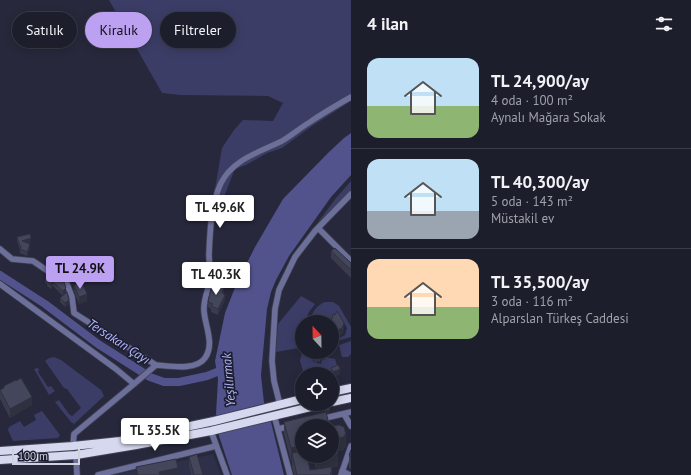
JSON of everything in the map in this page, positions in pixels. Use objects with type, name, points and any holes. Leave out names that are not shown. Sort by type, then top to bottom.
[{"type":"highway","points":[[339,391],[351,388]]},
{"type":"highway","points":[[339,401],[351,398]]},
{"type":"highway","points":[[0,451],[120,441],[295,402]]},
{"type":"highway","points":[[0,460],[76,455],[213,431],[295,410]]},
{"type":"street","points":[[0,249],[12,258],[33,261],[67,284],[72,297],[74,313],[154,367],[182,368],[197,364],[205,358],[210,346],[204,310],[205,299],[210,281],[209,254],[212,216],[222,182],[232,168],[248,156],[283,140],[351,97]]},
{"type":"street","points":[[280,405],[274,381],[272,361],[275,309],[279,290],[295,258],[318,228],[351,194]]},
{"type":"street","points":[[318,228],[351,261]]},
{"type":"street","points":[[0,284],[134,384]]},
{"type":"street","points":[[73,446],[74,434],[154,367]]},
{"type":"street","points":[[322,419],[351,412]]},
{"type":"street","points":[[344,414],[351,426]]},
{"type":"street","points":[[272,415],[278,429],[290,475]]},
{"type":"street","points":[[278,429],[295,425]]},
{"type":"street","points":[[213,431],[216,446],[227,475]]},
{"type":"street","points":[[98,475],[216,446]]},
{"type":"street","points":[[350,475],[341,473],[351,446]]},
{"type":"street","points":[[76,455],[77,475]]},
{"type":"shaded area","points":[[109,0],[351,0],[351,101],[312,126],[282,148],[267,153],[234,171],[216,218],[210,218],[222,148],[243,120],[273,121],[283,103],[268,96],[181,95],[162,93],[136,48],[152,48],[152,12],[116,12]]},
{"type":"shaded area","points":[[351,181],[351,190],[316,225],[336,198]]},
{"type":"shaded area","points":[[301,296],[315,304],[308,315],[295,315],[295,349],[276,352],[278,324]]},
{"type":"shaded area","points":[[325,302],[333,302],[339,306],[351,327],[351,337],[339,340],[339,338],[345,335],[347,328],[343,321],[339,321],[339,315],[312,315],[319,305]]},
{"type":"shaded area","points":[[351,341],[351,354],[348,357],[342,357],[339,345]]},
{"type":"shaded area","points":[[54,357],[61,360],[101,390],[104,396],[74,424],[55,402],[59,400],[72,416],[81,408],[67,389],[64,388],[45,361]]},
{"type":"shaded area","points":[[300,359],[312,359],[314,362],[321,364],[322,359],[335,359],[337,367],[302,367]]},
{"type":"shaded area","points":[[38,368],[38,372],[48,387],[51,386],[55,391],[49,395],[34,369]]},
{"type":"shaded area","points":[[42,411],[60,435],[58,438],[13,441],[8,430],[9,427],[20,421],[24,427],[36,420],[34,415]]},
{"type":"shaded area","points":[[213,454],[221,475],[112,475]]},
{"type":"water","name":"Yeşilırmak","points":[[351,133],[351,175],[331,197],[289,256],[271,292],[267,309],[261,375],[264,403],[271,422],[284,475],[232,475],[219,436],[216,414],[218,379],[215,361],[225,313],[236,285],[255,247],[283,199],[328,153]]},
{"type":"building","points":[[30,234],[31,238],[22,241],[30,244],[27,252],[20,249],[21,246],[17,237]]},
{"type":"building","points":[[335,248],[351,263],[351,270],[331,251]]},
{"type":"building","points":[[61,265],[67,270],[65,273],[58,268]]},
{"type":"building","points":[[50,273],[64,282],[66,288],[63,291],[53,282],[51,284],[45,279]]},
{"type":"building","points":[[78,283],[79,286],[83,285],[87,294],[79,297],[74,285]]},
{"type":"building","points":[[216,284],[224,288],[222,293],[225,295],[218,309],[211,306],[213,304],[208,302],[211,289],[213,289]]},
{"type":"building","points":[[67,292],[69,300],[65,303],[60,298]]},
{"type":"building","points":[[337,311],[344,323],[342,328],[339,330],[339,315],[335,315]]},
{"type":"building","points":[[21,378],[32,397],[10,409],[0,390],[4,388],[4,386]]},
{"type":"building","points":[[326,412],[328,419],[297,419]]},
{"type":"building","points":[[295,419],[295,447],[291,448],[284,422]]},
{"type":"building","points":[[339,425],[344,427],[346,435],[344,435],[344,437],[339,438]]},
{"type":"building","points":[[295,452],[295,463],[308,463],[310,470],[331,467],[331,475],[297,475],[292,453]]},
{"type":"building","points":[[197,454],[203,475],[194,475],[189,457]]},
{"type":"building","points":[[176,459],[178,468],[159,472],[160,475],[138,475],[136,467]]},
{"type":"waterway","name":"Tersakan Çayı","points":[[0,275],[45,304],[98,344],[150,377],[164,382],[179,382],[207,376],[227,368]]}]
